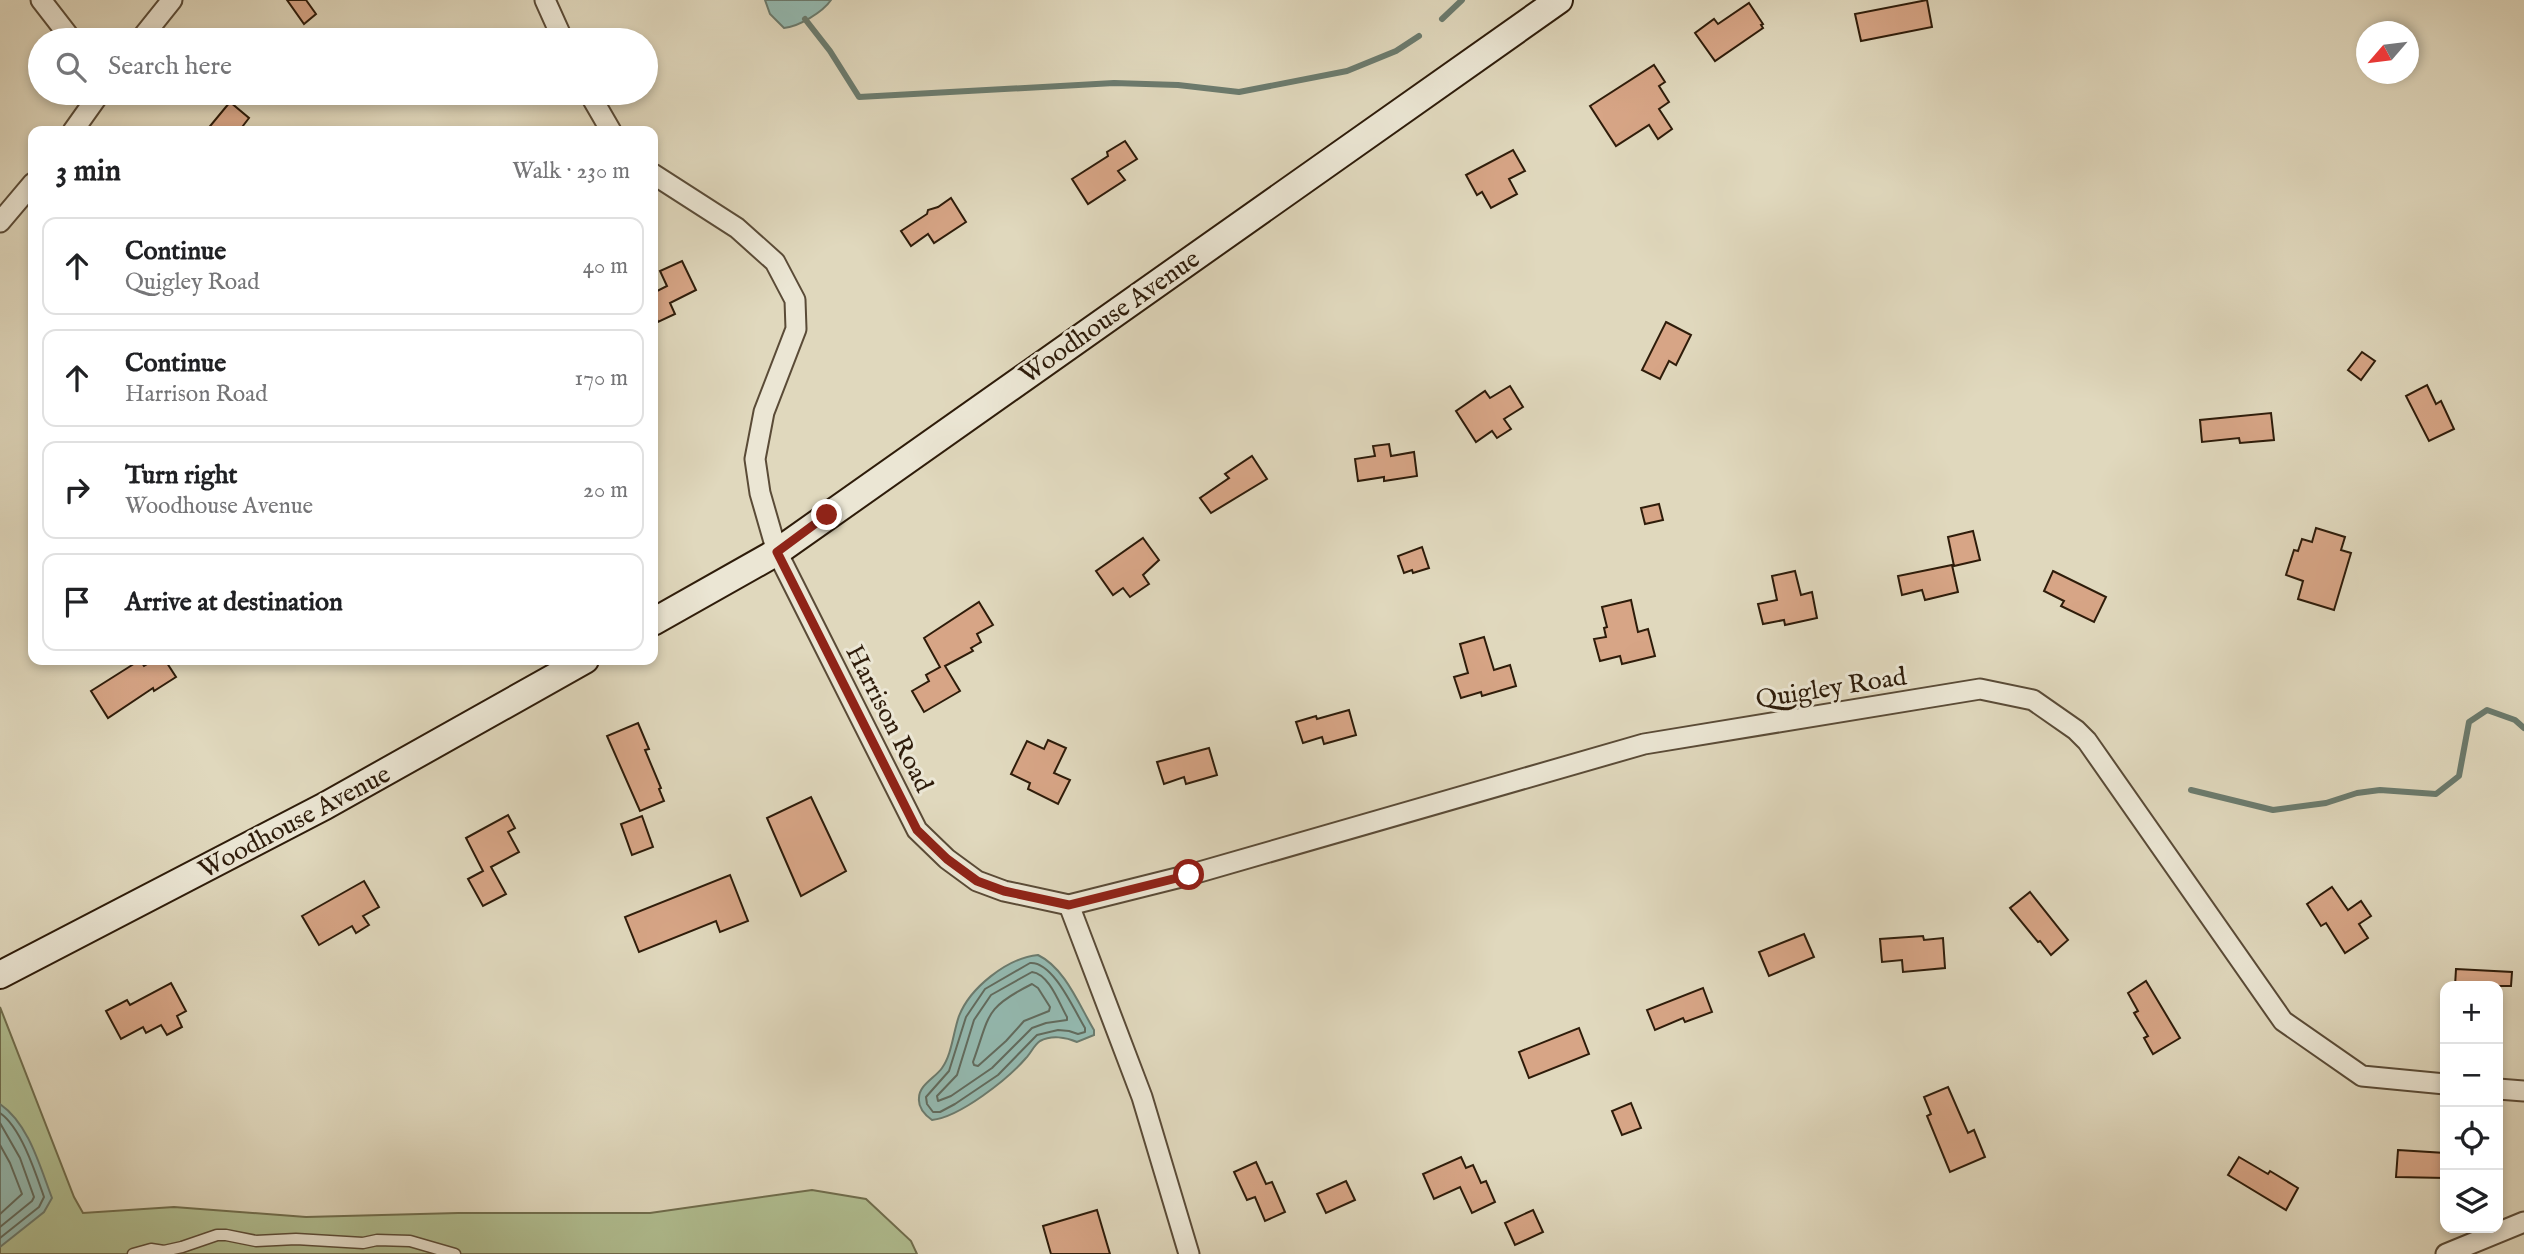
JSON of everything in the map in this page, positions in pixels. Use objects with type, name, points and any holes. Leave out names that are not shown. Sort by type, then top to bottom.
[{"type":"main road","name":"Woodhouse Avenue","points":[[658,619],[777,552],[1559,0]]},
{"type":"main road","name":"Woodhouse Avenue","points":[[0,975],[325,806],[576,665]]},
{"type":"street","points":[[41,0],[63,28]]},
{"type":"street","points":[[150,28],[172,0]]},
{"type":"street","points":[[545,0],[558,28]]},
{"type":"street","points":[[77,126],[91,105]]},
{"type":"street","points":[[596,105],[608,126]]},
{"type":"street","name":"Harrison Road","points":[[658,177],[737,228],[766,253],[775,262],[795,300],[796,329],[764,412],[755,459],[760,493],[777,552],[917,830],[947,859],[977,881],[1004,891],[1069,905]]},
{"type":"street","points":[[0,222],[28,189]]},
{"type":"street","name":"Quigley Road","points":[[1069,905],[1189,875],[1644,744],[1980,689],[2033,701],[2076,730],[2087,741],[2283,1021],[2362,1076],[2440,1084]]},
{"type":"street","points":[[1069,905],[1142,1097],[1189,1254]]},
{"type":"street","points":[[2503,1089],[2524,1091]]},
{"type":"street","points":[[2446,1254],[2524,1222]]},
{"type":"lane","points":[[132,1254],[151,1249],[164,1251],[217,1235],[226,1235],[256,1241],[410,1241],[455,1254]]},
{"type":"green space","points":[[0,1007],[74,1197],[83,1213],[174,1207],[306,1217],[458,1213],[650,1213],[812,1190],[866,1199],[911,1241],[917,1254],[0,1254]]},
{"type":"water","points":[[765,0],[831,0],[810,18],[784,28],[770,14]]},
{"type":"water","points":[[1038,955],[1048,961],[1064,978],[1094,1030],[1094,1035],[1077,1042],[1058,1037],[1040,1041],[1018,1067],[983,1096],[956,1112],[932,1120],[921,1108],[920,1093],[945,1062],[964,1005],[981,985],[1002,968],[1026,957]]},
{"type":"water","points":[[0,1104],[26,1134],[52,1198],[44,1212],[0,1247]]},
{"type":"building","points":[[287,0],[306,0],[316,14],[304,24]]},
{"type":"building","points":[[1927,0],[1932,27],[1861,41],[1855,14]]},
{"type":"building","points":[[1749,3],[1763,28],[1715,61],[1695,33],[1714,19],[1718,24]]},
{"type":"building","points":[[1654,65],[1665,82],[1659,86],[1669,102],[1659,109],[1672,129],[1658,139],[1649,125],[1616,146],[1590,106]]},
{"type":"building","points":[[228,105],[234,105],[249,118],[243,126],[210,126]]},
{"type":"building","points":[[1125,141],[1137,159],[1118,171],[1125,180],[1088,204],[1072,179],[1108,156],[1107,152]]},
{"type":"building","points":[[1513,150],[1525,171],[1509,179],[1517,194],[1491,208],[1482,192],[1477,195],[1466,175]]},
{"type":"building","points":[[951,198],[966,222],[934,243],[928,234],[911,246],[901,231],[927,214],[928,210]]},
{"type":"building","points":[[682,261],[696,290],[670,303],[675,314],[658,322],[658,290],[667,286],[660,271]]},
{"type":"building","points":[[1666,322],[1691,335],[1676,365],[1669,361],[1660,379],[1642,370]]},
{"type":"building","points":[[2362,352],[2375,361],[2361,380],[2348,370]]},
{"type":"building","points":[[2427,385],[2436,404],[2441,401],[2454,429],[2429,441],[2406,396]]},
{"type":"building","points":[[1510,386],[1523,407],[1504,419],[1511,429],[1497,438],[1492,431],[1476,442],[1456,411],[1485,391],[1490,398]]},
{"type":"building","points":[[2271,413],[2274,440],[2240,443],[2239,438],[2202,442],[2200,420]]},
{"type":"building","points":[[1389,444],[1391,456],[1414,452],[1417,476],[1384,481],[1384,477],[1358,481],[1355,459],[1375,456],[1373,446]]},
{"type":"building","points":[[1252,456],[1267,479],[1211,513],[1200,498],[1229,478],[1225,474]]},
{"type":"building","points":[[1659,504],[1663,520],[1645,524],[1641,508]]},
{"type":"building","points":[[2316,528],[2345,537],[2341,550],[2351,553],[2334,610],[2298,599],[2303,581],[2286,575],[2294,550],[2298,551],[2302,539],[2312,542]]},
{"type":"building","points":[[1973,531],[1980,560],[1954,566],[1948,537]]},
{"type":"building","points":[[1143,538],[1159,560],[1143,575],[1149,584],[1130,597],[1123,588],[1113,595],[1096,571]]},
{"type":"building","points":[[1422,547],[1429,568],[1404,573],[1398,556]]},
{"type":"building","points":[[1952,565],[1958,592],[1925,600],[1922,590],[1902,595],[1898,576]]},
{"type":"building","points":[[1795,571],[1801,595],[1812,592],[1817,618],[1785,625],[1784,620],[1763,624],[1758,604],[1777,600],[1772,576]]},
{"type":"building","points":[[2053,571],[2106,597],[2094,622],[2061,606],[2064,601],[2044,591]]},
{"type":"building","points":[[1631,600],[1638,632],[1648,629],[1655,656],[1622,664],[1620,656],[1600,661],[1594,639],[1606,637],[1604,628],[1607,627],[1602,607]]},
{"type":"building","points":[[979,602],[993,625],[977,634],[981,642],[971,648],[973,651],[945,666],[960,691],[924,712],[912,691],[929,681],[926,675],[940,667],[924,638]]},
{"type":"building","points":[[1484,637],[1494,670],[1510,665],[1516,686],[1482,696],[1481,692],[1461,698],[1454,677],[1468,673],[1460,644]]},
{"type":"building","points":[[132,665],[168,665],[176,677],[154,691],[153,688],[108,718],[91,691]]},
{"type":"building","points":[[1349,710],[1356,735],[1324,744],[1322,737],[1303,743],[1296,722]]},
{"type":"building","points":[[638,723],[649,749],[645,750],[664,801],[640,811],[607,736]]},
{"type":"building","points":[[1048,740],[1066,748],[1054,773],[1070,780],[1058,804],[1028,789],[1030,783],[1011,774],[1027,741],[1044,749]]},
{"type":"building","points":[[1209,748],[1217,775],[1186,784],[1184,777],[1164,784],[1157,762]]},
{"type":"building","points":[[811,797],[846,871],[801,896],[767,818]]},
{"type":"building","points":[[508,815],[515,828],[508,832],[519,852],[491,867],[506,894],[483,906],[468,879],[483,871],[466,838]]},
{"type":"building","points":[[642,816],[653,847],[632,855],[621,824]]},
{"type":"building","points":[[730,875],[748,921],[720,932],[716,921],[639,952],[625,917]]},
{"type":"building","points":[[364,881],[379,907],[363,916],[369,925],[356,933],[352,926],[319,945],[302,916]]},
{"type":"building","points":[[2332,887],[2348,910],[2361,901],[2371,916],[2359,924],[2368,938],[2345,953],[2326,923],[2321,926],[2307,904]]},
{"type":"building","points":[[2030,892],[2068,940],[2051,955],[2010,908]]},
{"type":"building","points":[[1804,934],[1814,957],[1769,976],[1759,952]]},
{"type":"building","points":[[1923,936],[1924,940],[1943,938],[1945,968],[1903,972],[1902,960],[1882,962],[1880,939]]},
{"type":"building","points":[[2456,969],[2512,972],[2511,986],[2503,986],[2503,981],[2455,981]]},
{"type":"building","points":[[2146,981],[2180,1038],[2153,1054],[2144,1038],[2148,1036],[2134,1013],[2138,1011],[2128,993]]},
{"type":"building","points":[[171,983],[186,1011],[177,1016],[182,1027],[167,1035],[161,1025],[146,1033],[143,1027],[121,1039],[106,1011],[127,1000],[130,1005]]},
{"type":"building","points":[[1703,988],[1712,1012],[1685,1022],[1683,1018],[1655,1030],[1647,1010]]},
{"type":"building","points":[[1579,1028],[1589,1054],[1529,1078],[1519,1052]]},
{"type":"building","points":[[1948,1087],[1968,1133],[1974,1130],[1985,1157],[1950,1172],[1927,1116],[1931,1114],[1924,1097]]},
{"type":"building","points":[[1631,1103],[1641,1128],[1622,1135],[1612,1111]]},
{"type":"building","points":[[2398,1150],[2440,1153],[2440,1178],[2396,1177]]},
{"type":"building","points":[[1461,1157],[1466,1168],[1473,1165],[1481,1183],[1486,1181],[1495,1202],[1472,1213],[1460,1187],[1434,1199],[1423,1174]]},
{"type":"building","points":[[2239,1157],[2298,1188],[2286,1210],[2228,1175]]},
{"type":"building","points":[[1256,1162],[1266,1184],[1272,1182],[1285,1212],[1265,1221],[1255,1197],[1247,1200],[1234,1172]]},
{"type":"building","points":[[1346,1181],[1355,1200],[1326,1213],[1317,1194]]},
{"type":"building","points":[[1097,1210],[1110,1254],[1051,1254],[1043,1226]]},
{"type":"building","points":[[1533,1210],[1543,1232],[1515,1245],[1505,1223]]},
{"type":"waterway","points":[[1442,19],[1462,0]]},
{"type":"waterway","points":[[805,19],[830,51],[859,97],[1114,83],[1178,85],[1239,92],[1347,71],[1396,51],[1419,36]]},
{"type":"waterway","points":[[2191,790],[2273,810],[2326,803],[2357,793],[2380,790],[2436,794],[2459,776],[2469,722],[2487,710],[2515,720],[2524,728]]},
{"type":"route","points":[[827,515],[777,552],[917,830],[930,843],[977,881],[1004,891],[1069,905],[1189,875]]}]
